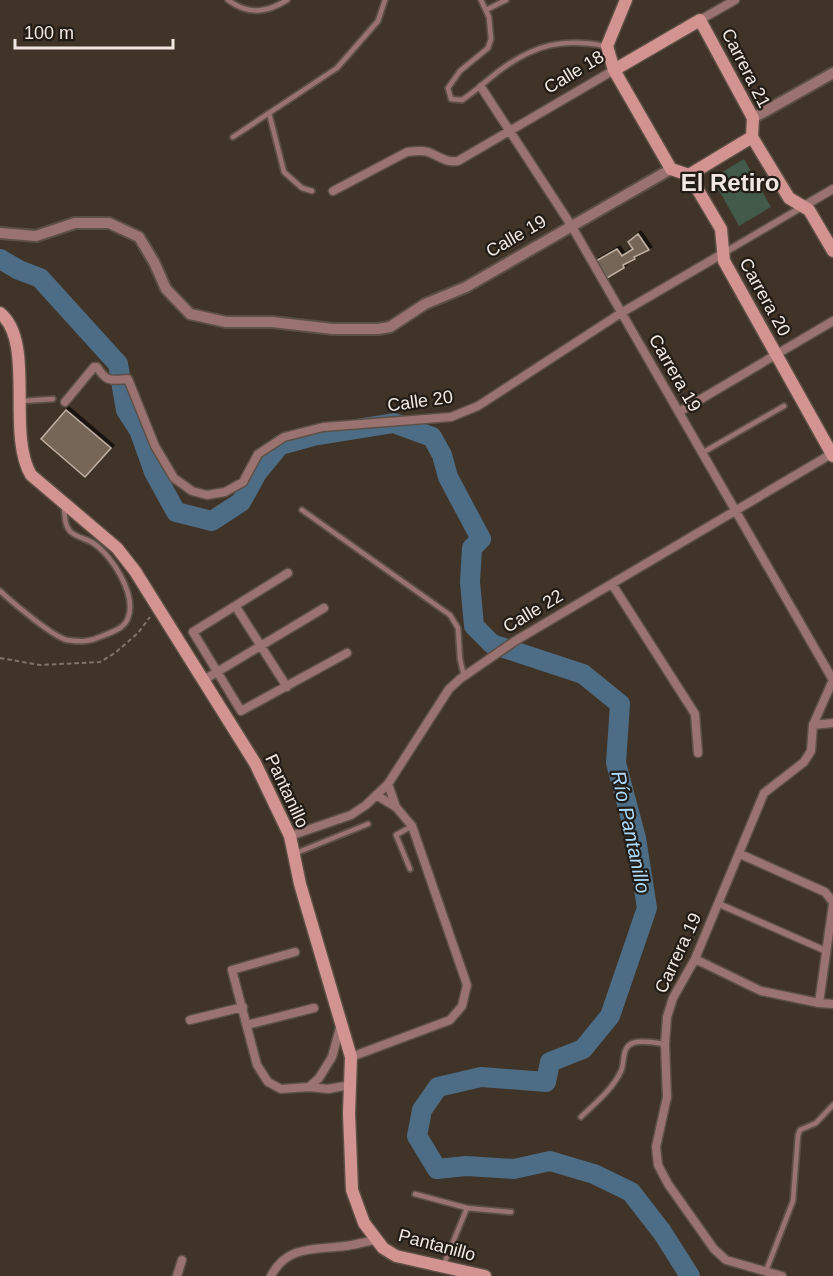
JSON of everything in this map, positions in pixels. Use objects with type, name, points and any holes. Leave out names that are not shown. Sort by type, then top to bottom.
[{"type":"main road","points":[[626,0],[607,46],[614,70],[670,168],[689,175],[752,136]]},
{"type":"main road","name":"Calle 18","points":[[614,70],[700,20]]},
{"type":"main road","name":"Carrera 21","points":[[700,20],[753,118],[752,136],[789,198],[809,210],[833,251]]},
{"type":"main road","name":"Carrera 20","points":[[689,175],[721,228],[724,261],[833,454]]},
{"type":"main road","name":"Pantanillo","points":[[0,313],[5,317],[14,334],[18,353],[21,446],[26,467],[31,475],[117,548],[135,571],[202,681],[230,721],[255,764],[290,836],[300,884],[351,1057],[349,1113],[352,1190],[364,1223],[383,1248],[396,1256],[485,1276]]},
{"type":"street","name":"Calle 18","points":[[700,20],[735,0]]},
{"type":"street","name":"Calle 18","points":[[333,190],[407,152],[419,151],[430,153],[447,161],[458,161],[614,70]]},
{"type":"street","points":[[753,118],[833,73]]},
{"type":"street","name":"Carrera 19","points":[[481,87],[571,225],[833,680],[813,724],[810,752],[804,762],[764,793],[757,807],[719,904],[695,959],[673,998],[667,1017],[665,1044],[667,1097],[656,1147],[658,1166],[714,1249],[726,1260],[751,1272],[766,1271],[782,1276]]},
{"type":"street","name":"Calle 19","points":[[0,233],[36,236],[75,223],[110,223],[139,237],[166,289],[190,314],[226,322],[272,322],[333,329],[378,329],[390,327],[425,304],[466,287],[670,168]]},
{"type":"street","name":"Calle 20","points":[[66,402],[94,367],[97,367],[104,378],[109,380],[128,379],[155,446],[174,478],[192,491],[207,495],[225,492],[243,482],[258,454],[284,437],[323,427],[451,417],[478,406],[621,313],[833,189]]},
{"type":"street","points":[[678,412],[833,321]]},
{"type":"street","name":"Calle 22","points":[[290,836],[351,815],[388,784],[449,689],[464,676],[515,641],[833,454]]},
{"type":"street","points":[[288,573],[193,632],[241,711],[348,653]]},
{"type":"street","points":[[612,584],[695,714],[698,753]]},
{"type":"street","points":[[236,607],[287,687]]},
{"type":"street","points":[[202,681],[324,608]]},
{"type":"street","points":[[813,724],[833,723]]},
{"type":"street","points":[[388,784],[396,807]]},
{"type":"street","points":[[351,1057],[450,1020],[462,1006],[467,985],[412,826],[396,807],[376,795]]},
{"type":"street","points":[[740,854],[825,892],[833,903],[830,951],[819,1003]]},
{"type":"street","points":[[719,904],[830,951]]},
{"type":"street","points":[[295,952],[232,970],[257,1065],[268,1082],[281,1089],[309,1087],[328,1089],[351,1085]]},
{"type":"street","points":[[695,959],[761,991],[833,1004]]},
{"type":"street","points":[[190,1020],[243,1007]]},
{"type":"street","points":[[248,1025],[314,1008]]},
{"type":"street","points":[[309,1087],[319,1078],[332,1057],[342,1021]]},
{"type":"street","points":[[271,1276],[281,1261],[300,1251],[348,1246],[377,1240]]},
{"type":"street","points":[[177,1276],[182,1260]]},
{"type":"lane","points":[[228,0],[237,6],[256,11],[274,8],[286,0]]},
{"type":"lane","points":[[232,137],[337,68],[378,21],[385,0]]},
{"type":"lane","points":[[481,0],[489,17],[491,39],[488,48],[460,71],[448,88],[452,99],[462,100],[500,70],[541,47],[556,43],[607,46]]},
{"type":"lane","points":[[486,10],[506,0]]},
{"type":"lane","points":[[269,113],[284,172],[302,188],[312,191]]},
{"type":"lane","points":[[19,401],[53,399]]},
{"type":"lane","points":[[702,453],[784,406]]},
{"type":"lane","points":[[0,591],[61,639],[83,642],[96,639],[120,628],[128,620],[129,595],[119,573],[104,552],[93,543],[72,534],[68,529],[65,524],[63,501]]},
{"type":"lane","points":[[302,510],[450,615],[458,628],[464,676]]},
{"type":"lane","points":[[294,854],[368,824]]},
{"type":"lane","points":[[410,869],[396,835],[412,826]]},
{"type":"lane","points":[[581,1118],[622,1070],[624,1053],[628,1046],[634,1042],[665,1044]]},
{"type":"lane","points":[[766,1271],[793,1201],[798,1135],[801,1130],[816,1123],[833,1105]]},
{"type":"lane","points":[[415,1194],[467,1208],[511,1212]]},
{"type":"lane","points":[[443,1267],[467,1208]]},
{"type":"path","points":[[0,658],[40,665],[100,662],[115,653],[138,633],[157,608]]},
{"type":"green space","points":[[744,159],[771,207],[739,226],[712,178]]},
{"type":"building","points":[[638,234],[649,250],[634,257],[635,259],[623,265],[624,268],[607,278],[596,261],[617,249],[622,256],[633,249],[628,242]]},
{"type":"building","points":[[66,410],[111,448],[85,477],[41,439]]},
{"type":"waterway","name":"Río Pantanillo","points":[[0,259],[40,278],[118,364],[126,410],[139,430],[154,472],[176,512],[212,521],[241,502],[257,473],[280,445],[313,436],[394,423],[432,437],[442,455],[448,477],[481,539],[472,548],[470,582],[474,626],[492,644],[583,674],[620,704],[616,763],[636,838],[647,908],[610,1016],[583,1049],[550,1062],[546,1082],[481,1077],[438,1087],[422,1110],[417,1136],[437,1169],[466,1166],[514,1169],[550,1161],[594,1174],[631,1192],[662,1232],[690,1276]]},
{"type":"district","name":"El Retiro","points":[[730,183]]}]
